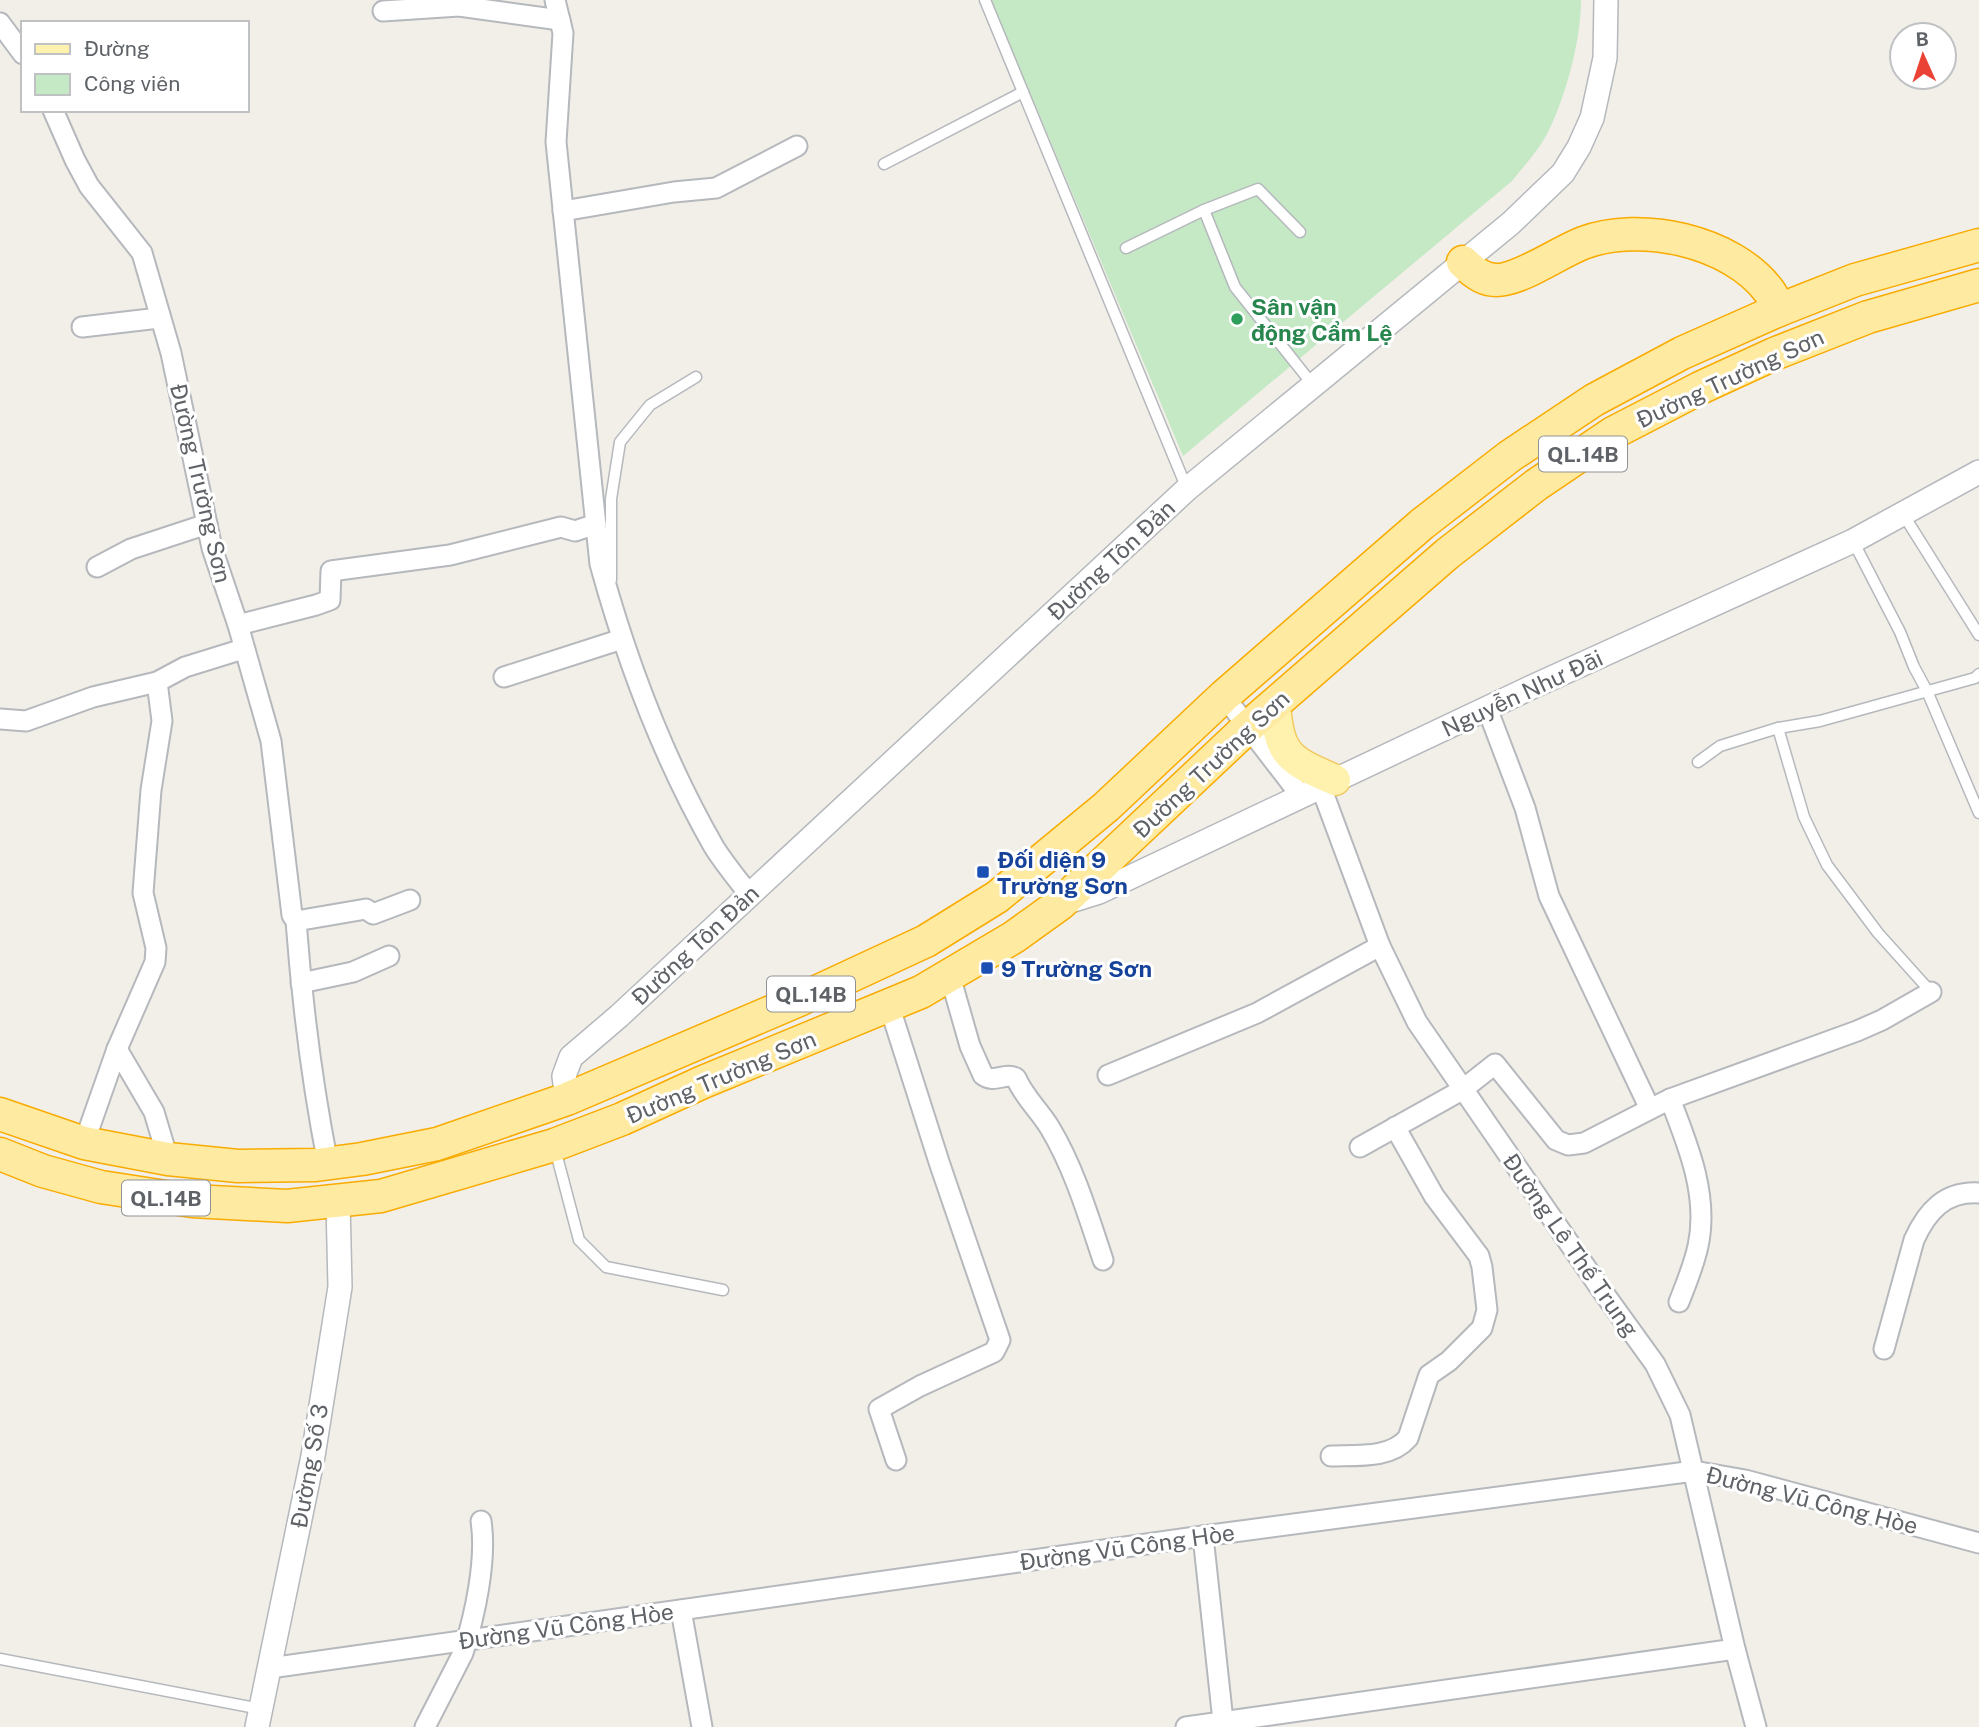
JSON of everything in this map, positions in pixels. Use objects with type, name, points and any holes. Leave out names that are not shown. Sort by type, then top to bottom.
[{"type":"highway","points":[[1463,262],[1474,273],[1486,278],[1507,278],[1585,242],[1617,236],[1671,237],[1703,246],[1729,258],[1752,274],[1769,291],[1779,310]]},
{"type":"highway","name":"Đường Trường Sơn","points":[[0,1114],[84,1143],[168,1159],[238,1166],[328,1164],[437,1144],[568,1099],[799,1000],[926,941],[970,916],[1039,864],[1106,807],[1224,696],[1422,524],[1510,456],[1594,400],[1682,353],[1779,310],[1855,280],[1979,245]]},
{"type":"highway","name":"Đường Trường Sơn","points":[[0,1154],[43,1171],[147,1196],[287,1206],[381,1196],[554,1145],[622,1119],[889,1005],[950,976],[1014,937],[1060,904],[1248,727],[1447,554],[1536,485],[1613,433],[1774,354],[1868,317],[1979,285]]},
{"type":"main road","points":[[1275,704],[1278,732],[1289,755],[1319,788]]},
{"type":"street","points":[[555,0],[563,33],[556,142],[600,564],[622,639],[661,743],[715,848],[749,894]]},
{"type":"street","name":"Đường Tôn Đản","points":[[568,1099],[564,1076],[571,1056],[619,1016],[1187,489],[1511,223],[1563,173],[1592,118],[1605,58],[1606,0]]},
{"type":"street","points":[[383,11],[459,6],[559,20]]},
{"type":"street","points":[[0,23],[21,51]]},
{"type":"street","name":"Đường Trường Sơn","points":[[54,112],[89,186],[142,253],[171,353],[212,548],[238,625],[271,741],[319,1118],[328,1164]]},
{"type":"street","points":[[563,212],[674,192],[716,188],[797,146]]},
{"type":"street","points":[[82,327],[159,318]]},
{"type":"street","name":"Nguyễn Như Đãi","points":[[1060,904],[1099,892],[1487,708],[1853,541],[1979,472]]},
{"type":"street","points":[[97,567],[131,549],[207,524]]},
{"type":"street","points":[[238,625],[330,600],[331,571],[450,555],[561,527],[575,531],[596,524]]},
{"type":"street","points":[[504,677],[622,639]]},
{"type":"street","points":[[0,719],[26,721],[93,697],[157,682],[185,667],[243,649]]},
{"type":"street","points":[[84,1143],[117,1049],[150,974],[156,948],[143,893],[151,790],[162,721],[157,682]]},
{"type":"street","name":"Đường Lê Thế Trung","points":[[1224,696],[1248,727],[1319,788],[1380,946],[1417,1022],[1655,1363],[1680,1415],[1756,1727]]},
{"type":"street","points":[[1487,708],[1525,808],[1549,896],[1650,1109]]},
{"type":"street","points":[[296,921],[366,909],[373,914],[410,900]]},
{"type":"street","points":[[1108,1075],[1257,1013],[1380,946]]},
{"type":"street","points":[[301,982],[353,972],[389,956]]},
{"type":"street","points":[[950,976],[971,1046],[983,1075],[993,1079],[1007,1075],[1016,1078],[1023,1093],[1049,1127],[1084,1201],[1102,1260]]},
{"type":"street","points":[[1360,1147],[1462,1090],[1495,1065],[1556,1140],[1568,1145],[1584,1143],[1670,1099],[1857,1031],[1931,992]]},
{"type":"street","points":[[889,1005],[1000,1340],[994,1352],[920,1386],[879,1409],[896,1460]]},
{"type":"street","points":[[117,1049],[154,1112],[168,1159]]},
{"type":"street","points":[[1670,1099],[1693,1164],[1699,1194],[1701,1227],[1693,1264],[1679,1302]]},
{"type":"street","points":[[1331,1456],[1386,1452],[1395,1450],[1404,1443],[1429,1375],[1449,1362],[1482,1328],[1487,1317],[1479,1256],[1434,1196],[1395,1127]]},
{"type":"street","points":[[1884,1349],[1896,1299],[1921,1224],[1937,1205],[1948,1198],[1961,1193],[1979,1193]]},
{"type":"street","name":"Đường Số 3","points":[[259,1718],[313,1456],[340,1287],[338,1202]]},
{"type":"street","name":"Đường Vũ Công Hòe","points":[[270,1668],[1203,1536],[1694,1471],[1745,1480],[1979,1543]]},
{"type":"street","points":[[425,1727],[463,1653],[481,1566],[481,1521]]},
{"type":"street","points":[[1203,1536],[1223,1721]]},
{"type":"street","points":[[681,1610],[702,1727]]},
{"type":"street","points":[[1186,1727],[1735,1649]]},
{"type":"lane","points":[[985,0],[1187,489]]},
{"type":"lane","points":[[884,164],[1023,92]]},
{"type":"lane","points":[[1126,248],[1205,210],[1258,190],[1300,232]]},
{"type":"lane","points":[[1205,210],[1235,287],[1314,385]]},
{"type":"lane","points":[[610,602],[611,499],[620,442],[650,405],[696,377]]},
{"type":"lane","points":[[1902,514],[1979,635]]},
{"type":"lane","points":[[1853,541],[1900,632],[1979,813]]},
{"type":"lane","points":[[1698,762],[1720,746],[1778,728],[1820,721],[1975,678],[1979,674]]},
{"type":"lane","points":[[1778,728],[1804,817],[1827,865],[1878,933],[1931,992]]},
{"type":"lane","points":[[554,1145],[579,1240],[606,1267],[723,1290]]},
{"type":"lane","points":[[0,1659],[259,1718]]},
{"type":"green space","name":"Sân vận động Cẩm Lệ","points":[[991,0],[1581,0],[1575,50],[1555,118],[1544,139],[1512,181],[1183,456]]},
{"type":"place","name":"Sân vận động Cẩm Lệ","points":[[1237,319]]},
{"type":"place","name":"Đối diện 9 Trường Sơn","points":[[983,872]]},
{"type":"place","name":"9 Trường Sơn","points":[[987,968]]}]
